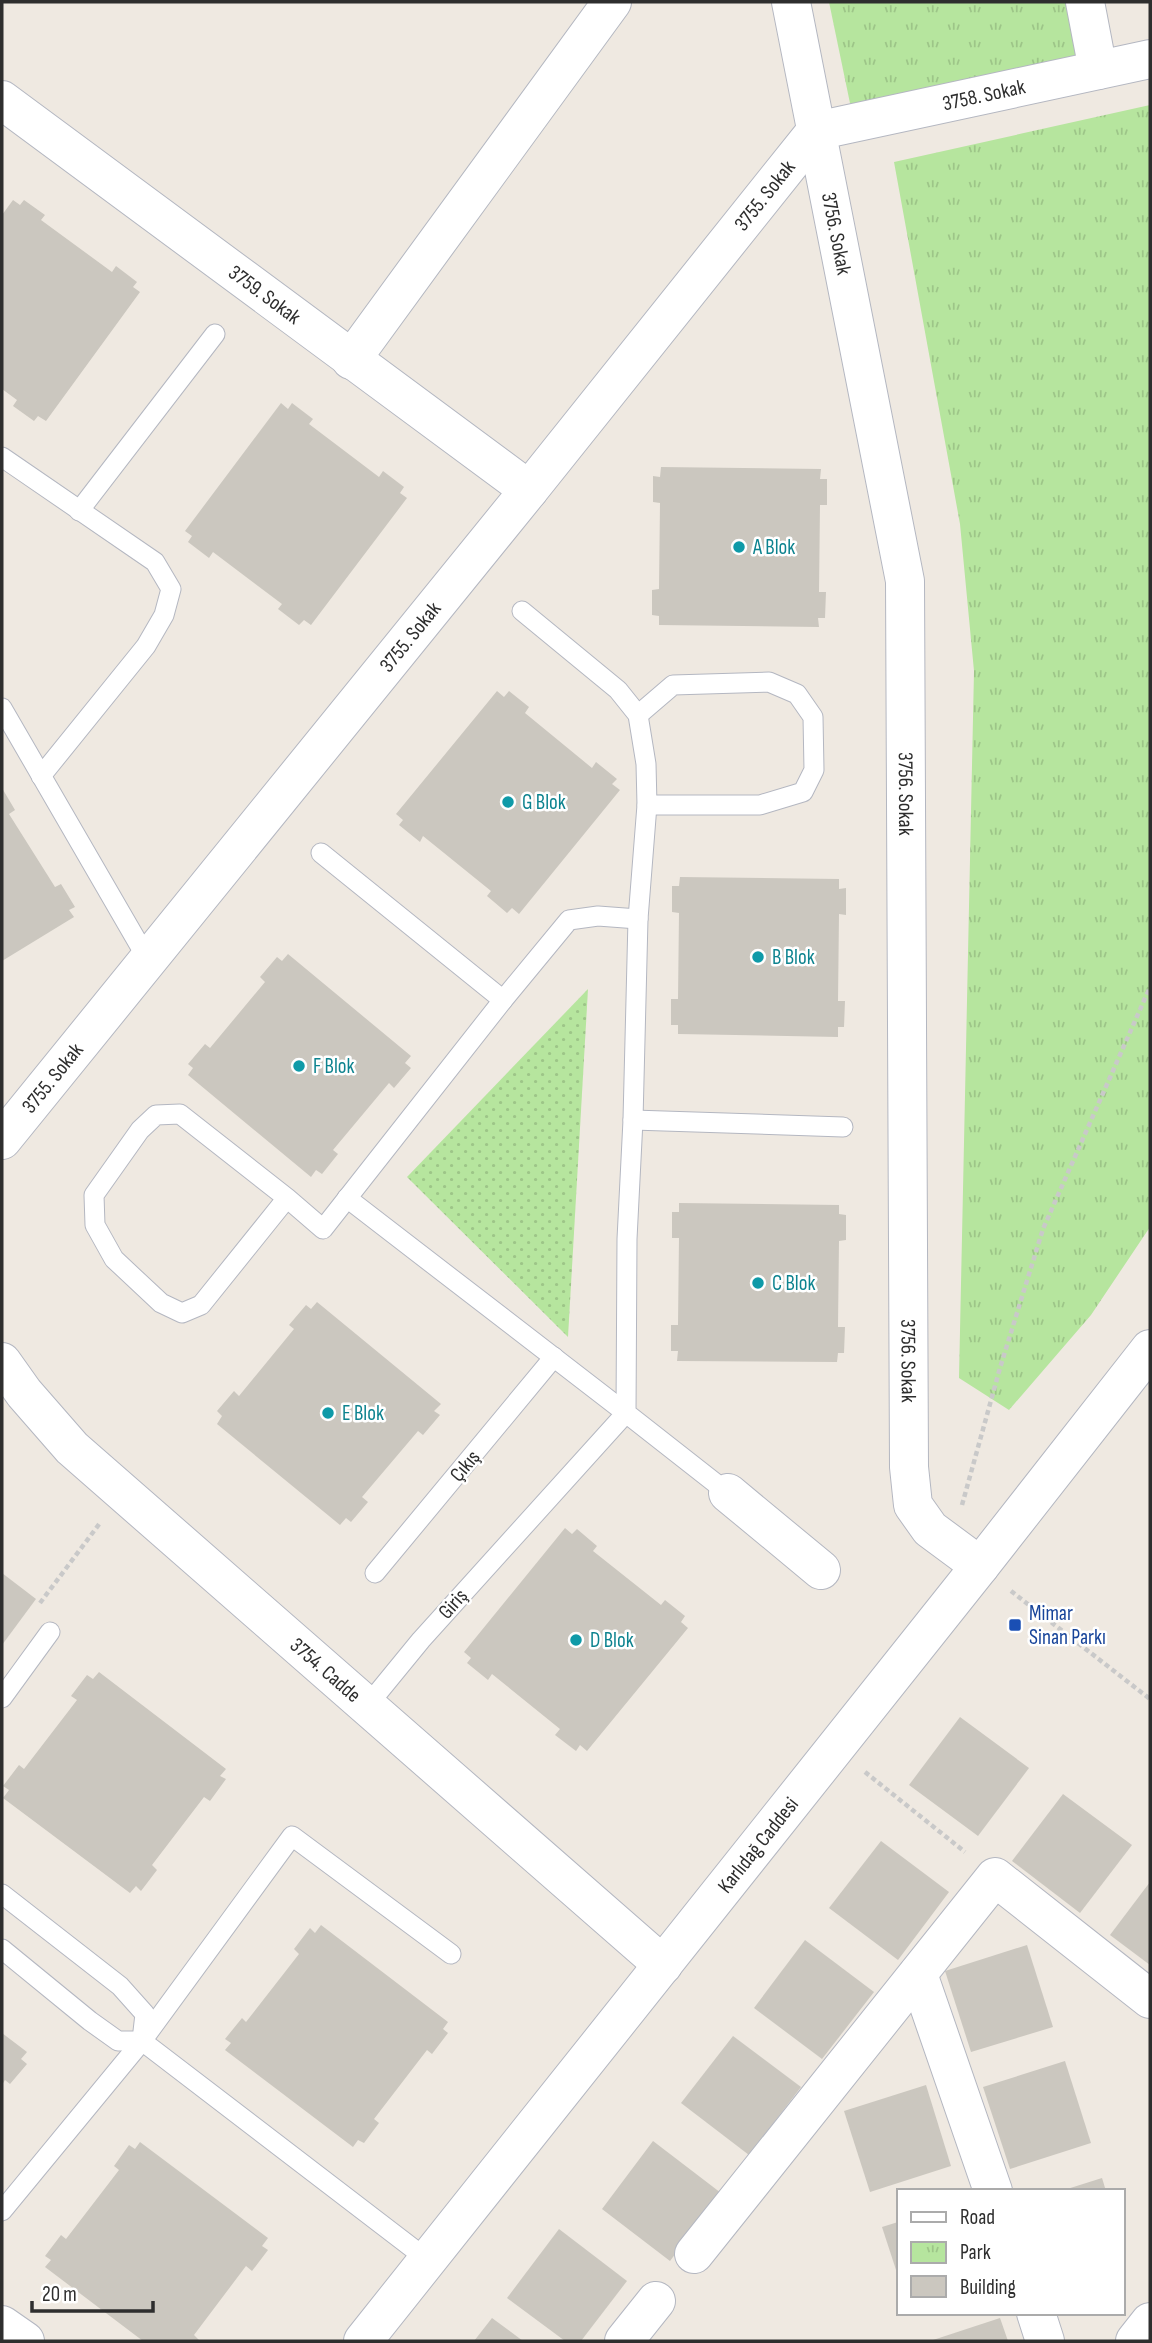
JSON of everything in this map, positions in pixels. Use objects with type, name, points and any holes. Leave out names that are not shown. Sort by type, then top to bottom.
[{"type":"street","points":[[351,360],[612,2]]},
{"type":"street","name":"3756. Sokak","points":[[791,2],[905,581],[909,1467],[913,1505],[930,1528],[966,1555]]},
{"type":"street","points":[[1085,2],[1098,70]]},
{"type":"street","name":"3758. Sokak","points":[[816,131],[1150,59]]},
{"type":"street","name":"3759. Sokak","points":[[2,100],[530,490]]},
{"type":"street","name":"3755. Sokak","points":[[2,1140],[530,490],[816,131]]},
{"type":"street","name":"Karlıdağ Caddesi","points":[[363,2341],[836,1748],[966,1555],[1150,1349]]},
{"type":"street","name":"3754. Cadde","points":[[2,1362],[24,1393],[72,1448],[663,1965]]},
{"type":"street","points":[[728,1493],[821,1570]]},
{"type":"street","points":[[694,2254],[995,1877],[1150,1998]]},
{"type":"street","points":[[918,1974],[992,2189]]},
{"type":"street","points":[[624,2341],[656,2301]]},
{"type":"street","points":[[1037,2315],[1045,2341]]},
{"type":"street","points":[[1135,2341],[1150,2322]]},
{"type":"street","points":[[2,2325],[25,2341]]},
{"type":"lane","points":[[79,511],[215,334]]},
{"type":"lane","points":[[2,457],[155,562],[171,589],[164,615],[146,646],[41,776]]},
{"type":"lane","points":[[522,611],[618,690],[638,715],[646,764],[647,805],[638,919],[627,1239],[626,1413]]},
{"type":"lane","points":[[638,715],[673,685],[769,681],[797,694],[813,717],[814,770],[803,792],[760,805],[647,805]]},
{"type":"lane","points":[[2,708],[148,960]]},
{"type":"lane","points":[[321,853],[503,1000]]},
{"type":"lane","points":[[287,1198],[201,1304],[182,1313],[161,1303],[114,1259],[96,1225],[94,1195],[140,1130],[156,1115],[180,1114],[287,1198],[323,1229],[569,920],[598,916],[638,919]]},
{"type":"lane","points":[[633,1120],[843,1127]]},
{"type":"lane","points":[[347,1198],[728,1493]]},
{"type":"lane","name":"Çıkış","points":[[375,1573],[554,1357]]},
{"type":"lane","name":"Giriş","points":[[367,1706],[421,1640],[626,1413]]},
{"type":"lane","points":[[2,1698],[50,1632]]},
{"type":"lane","points":[[2,2211],[142,2041],[292,1836],[451,1954]]},
{"type":"lane","points":[[2,1894],[120,1986],[145,2014],[142,2041]]},
{"type":"lane","points":[[2,1949],[118,2041],[142,2041],[428,2260]]},
{"type":"path","points":[[1150,988],[1043,1229],[1000,1368],[966,1555],[1150,1699]]},
{"type":"path","points":[[34,1611],[122,1492]]},
{"type":"path","points":[[836,1748],[995,1877]]},
{"type":"green space","points":[[829,2],[1072,2],[1083,60],[851,108]]},
{"type":"green space","points":[[1150,105],[1150,1227],[1091,1315],[1009,1410],[959,1378],[974,671],[960,524],[894,162]]},
{"type":"green space","points":[[588,989],[568,1337],[407,1177]]},
{"type":"building","points":[[13,200],[20,205],[24,200],[45,215],[41,220],[112,272],[116,266],[137,282],[133,287],[140,292],[46,421],[38,416],[34,421],[13,406],[17,400],[2,389],[2,215]]},
{"type":"building","points":[[281,403],[288,409],[292,403],[313,419],[309,424],[379,477],[383,471],[404,487],[400,493],[407,498],[311,625],[304,620],[299,625],[278,609],[282,604],[213,552],[209,558],[188,542],[192,536],[185,531]]},
{"type":"building","name":"A Blok","points":[[661,467],[821,469],[820,479],[827,479],[827,505],[820,505],[819,592],[826,592],[825,618],[818,618],[819,627],[659,625],[659,616],[652,615],[652,590],[659,589],[660,503],[653,502],[653,476],[660,477]]},
{"type":"building","name":"G Blok","points":[[497,691],[504,697],[509,691],[529,707],[525,713],[592,768],[596,762],[617,779],[612,784],[620,790],[519,914],[512,908],[507,913],[487,896],[491,891],[423,836],[420,842],[399,825],[403,820],[396,814]]},
{"type":"building","points":[[2,788],[15,810],[9,814],[55,887],[61,884],[75,907],[69,910],[74,917],[2,961]]},
{"type":"building","name":"B Blok","points":[[680,877],[839,879],[839,889],[846,888],[846,915],[839,914],[838,1001],[845,1001],[844,1027],[838,1027],[838,1037],[678,1034],[678,1025],[671,1025],[671,999],[678,999],[679,913],[672,912],[672,886],[679,886]]},
{"type":"building","name":"F Blok","points":[[288,954],[411,1056],[405,1063],[411,1068],[394,1088],[389,1083],[333,1150],[338,1154],[322,1174],[316,1170],[311,1177],[188,1075],[193,1068],[188,1064],[205,1044],[210,1048],[265,982],[260,977],[277,957],[282,961]]},
{"type":"building","name":"C Blok","points":[[679,1203],[839,1205],[839,1214],[846,1215],[846,1240],[839,1241],[838,1327],[845,1327],[844,1353],[838,1353],[837,1362],[677,1361],[678,1351],[671,1351],[671,1325],[678,1325],[679,1238],[672,1238],[672,1212],[679,1212]]},
{"type":"building","name":"E Blok","points":[[317,1302],[441,1404],[434,1411],[440,1415],[423,1435],[418,1431],[362,1497],[368,1502],[351,1522],[346,1518],[340,1525],[217,1424],[222,1416],[217,1411],[234,1391],[239,1396],[294,1329],[289,1325],[306,1305],[311,1309]]},
{"type":"building","name":"D Blok","points":[[565,1528],[572,1534],[577,1529],[597,1546],[593,1551],[661,1605],[665,1600],[685,1616],[681,1622],[688,1628],[587,1751],[580,1745],[576,1751],[555,1735],[560,1729],[492,1674],[488,1680],[467,1663],[471,1658],[464,1652]]},
{"type":"building","points":[[2,1573],[36,1599],[2,1645]]},
{"type":"building","points":[[99,1672],[226,1769],[220,1776],[226,1779],[210,1801],[204,1797],[152,1865],[157,1870],[141,1891],[136,1886],[130,1893],[3,1798],[9,1790],[3,1786],[19,1765],[24,1769],[77,1700],[71,1696],[87,1675],[93,1679]]},
{"type":"building","points":[[960,1717],[1029,1768],[978,1836],[909,1785]]},
{"type":"building","points":[[1063,1794],[1132,1845],[1080,1913],[1012,1861]]},
{"type":"building","points":[[881,1841],[949,1892],[898,1960],[829,1908]]},
{"type":"building","points":[[1150,1882],[1150,1965],[1110,1935]]},
{"type":"building","points":[[321,1925],[448,2022],[443,2029],[448,2033],[432,2054],[427,2050],[374,2119],[379,2123],[364,2143],[358,2140],[353,2147],[225,2050],[231,2043],[225,2039],[242,2018],[246,2022],[299,1954],[294,1949],[310,1928],[315,1933]]},
{"type":"building","points":[[805,1940],[874,1992],[822,2059],[754,2008]]},
{"type":"building","points":[[1027,1945],[1053,2027],[971,2052],[945,1971]]},
{"type":"building","points":[[2,2033],[27,2052],[21,2059],[27,2064],[10,2084],[5,2080],[2,2085]]},
{"type":"building","points":[[733,2036],[801,2087],[749,2155],[681,2103]]},
{"type":"building","points":[[1065,2061],[1091,2143],[1010,2169],[983,2087]]},
{"type":"building","points":[[926,2085],[951,2166],[870,2192],[844,2111]]},
{"type":"building","points":[[653,2141],[721,2193],[670,2261],[602,2209]]},
{"type":"building","points":[[140,2142],[268,2238],[262,2246],[268,2250],[252,2271],[246,2266],[194,2335],[198,2341],[143,2341],[45,2267],[51,2260],[45,2256],[61,2235],[66,2239],[119,2170],[114,2166],[129,2145],[135,2149]]},
{"type":"building","points":[[1102,2178],[1105,2189],[1067,2189]]},
{"type":"building","points":[[897,2222],[897,2273],[882,2227]]},
{"type":"building","points":[[559,2229],[627,2281],[581,2341],[565,2341],[507,2298]]},
{"type":"building","points":[[492,2318],[523,2341],[474,2341]]},
{"type":"building","points":[[1000,2318],[1008,2341],[930,2341]]},
{"type":"place","name":"A Blok","points":[[739,547]]},
{"type":"place","name":"G Blok","points":[[508,802]]},
{"type":"place","name":"B Blok","points":[[758,957]]},
{"type":"place","name":"F Blok","points":[[299,1066]]},
{"type":"place","name":"C Blok","points":[[758,1283]]},
{"type":"place","name":"E Blok","points":[[328,1413]]},
{"type":"place","name":"Mimar Sinan Parkı","points":[[1015,1625]]},
{"type":"place","name":"D Blok","points":[[576,1640]]}]
